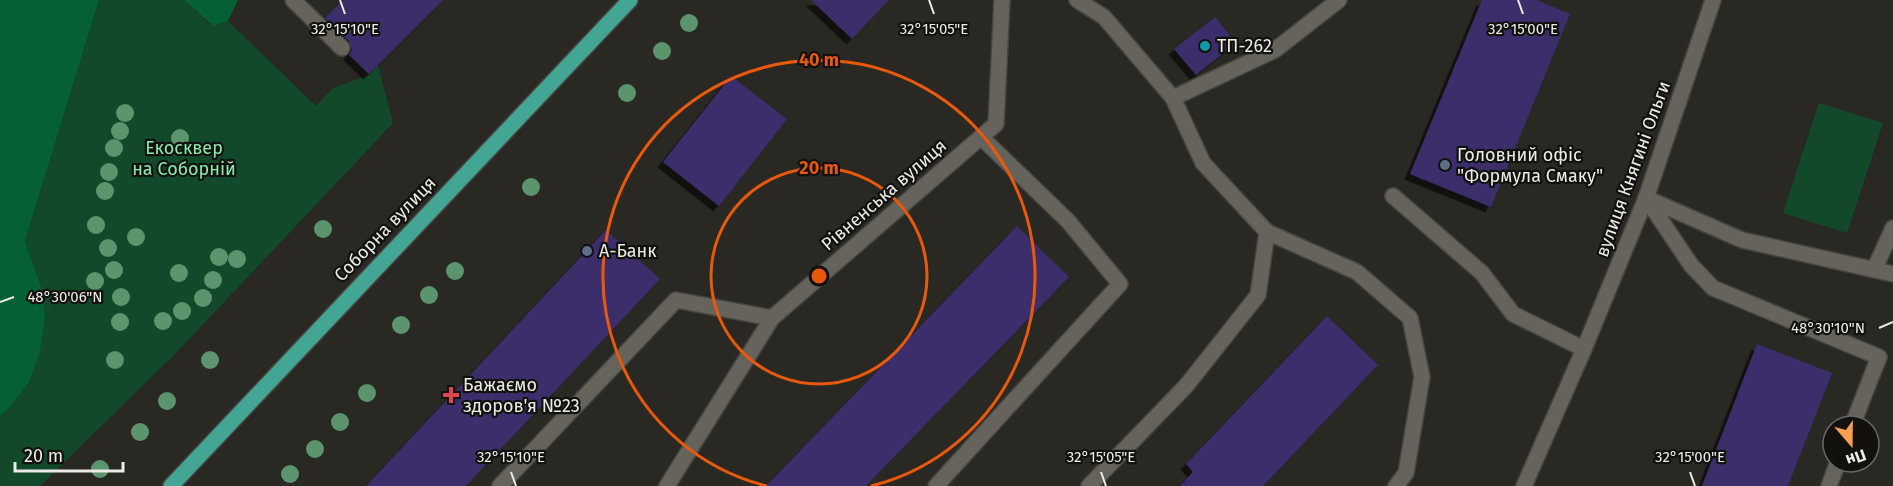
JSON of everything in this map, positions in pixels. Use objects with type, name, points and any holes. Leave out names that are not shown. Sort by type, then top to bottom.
[{"type":"main road","name":"Соборна вулиця","points":[[171,486],[630,0]]},
{"type":"street","points":[[293,0],[342,48]]},
{"type":"street","name":"Рівненська вулиця","points":[[667,486],[772,318],[996,124],[1002,0]]},
{"type":"street","points":[[1077,0],[1104,17],[1173,98],[1203,163],[1267,232],[1357,272],[1410,318],[1422,377],[1406,473],[1396,486]]},
{"type":"street","points":[[1173,98],[1275,50],[1338,0]]},
{"type":"street","name":"вулиця Княгині Ольги","points":[[1524,486],[1584,349],[1646,198],[1713,0]]},
{"type":"street","points":[[936,486],[1120,284],[1068,221],[981,137]]},
{"type":"street","points":[[1393,196],[1482,273],[1514,314],[1584,349]]},
{"type":"street","points":[[1646,198],[1742,240],[1893,274]]},
{"type":"street","points":[[1646,198],[1691,265],[1713,288],[1879,357],[1857,414]]},
{"type":"street","points":[[1089,486],[1186,386],[1258,295],[1267,232]]},
{"type":"street","points":[[1874,270],[1892,235]]},
{"type":"street","points":[[500,486],[676,300],[772,318]]},
{"type":"green space","points":[[0,0],[99,0],[25,241],[41,286],[45,318],[40,351],[29,382],[8,410],[0,416]]},
{"type":"green space","name":"Екосквер на Соборній","points":[[99,0],[184,0],[212,26],[228,21],[316,106],[333,88],[369,75],[378,65],[393,123],[177,352],[40,486],[0,486],[0,416],[8,410],[41,286],[25,241]]},
{"type":"green space","points":[[184,0],[238,0],[228,21],[213,26]]},
{"type":"green space","points":[[1819,103],[1883,123],[1847,233],[1783,213]]},
{"type":"building","points":[[343,0],[443,0],[369,74],[349,55],[352,50],[349,41],[325,18]]},
{"type":"building","points":[[811,0],[889,0],[852,39]]},
{"type":"building","points":[[1482,0],[1537,0],[1570,14],[1491,207],[1410,174]]},
{"type":"building","name":"ТП-262","points":[[1215,17],[1236,43],[1196,75],[1174,49]]},
{"type":"building","points":[[731,76],[787,119],[719,206],[663,162]]},
{"type":"building","points":[[1017,226],[1069,277],[866,486],[766,486]]},
{"type":"building","points":[[606,230],[660,279],[466,486],[366,486]]},
{"type":"building","points":[[1327,316],[1378,365],[1263,486],[1180,486],[1193,472],[1186,464]]},
{"type":"building","points":[[1757,344],[1832,373],[1788,486],[1702,486]]},
{"type":"place","name":"ТП-262","points":[[1205,46]]},
{"type":"place","name":"Головний офіс \"Формула Смаку\"","points":[[1445,165]]},
{"type":"place","name":"А-Банк","points":[[587,251]]},
{"type":"place","name":"Бажаємо здоров'я №23","points":[[451,395]]}]
